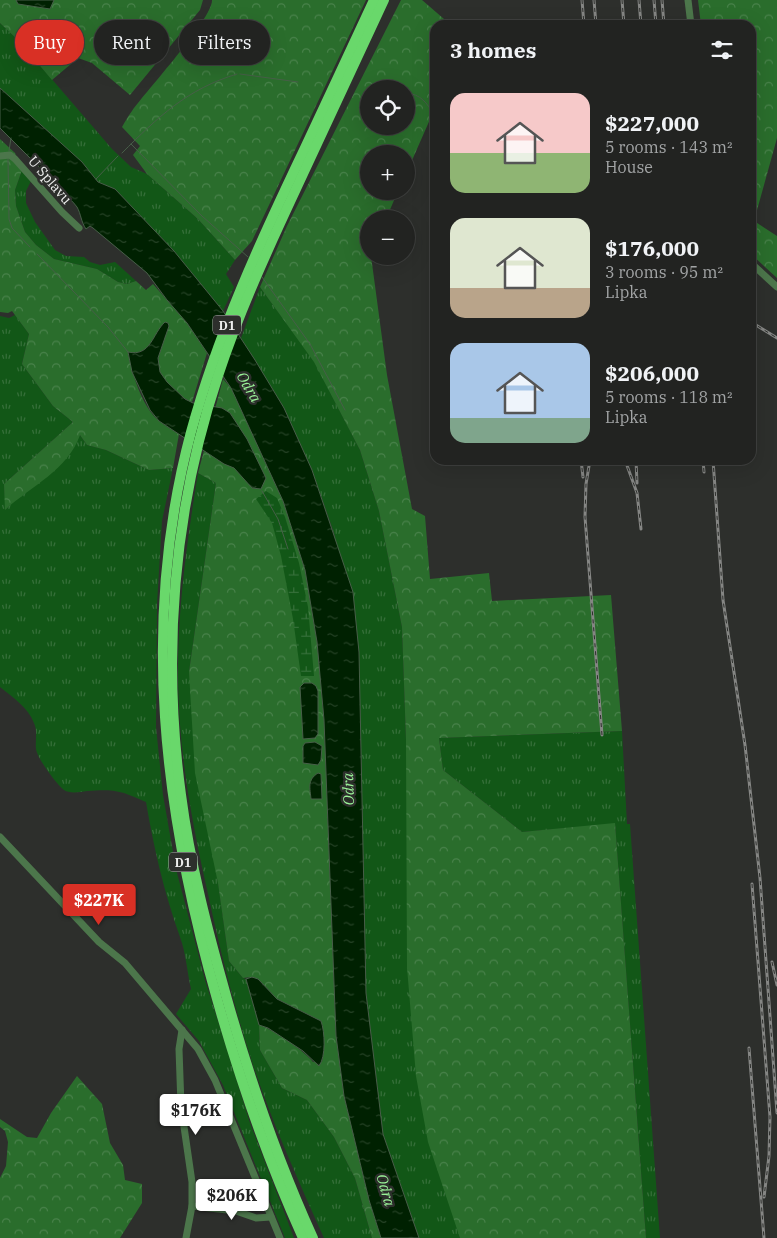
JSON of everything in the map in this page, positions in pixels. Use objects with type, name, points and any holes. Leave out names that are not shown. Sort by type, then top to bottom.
[{"type":"highway","name":"D1","points":[[291,188],[374,0]]},
{"type":"highway","name":"D1","points":[[313,1238],[273,1140],[238,1037],[202,906],[181,796],[172,699],[172,648],[176,577],[187,471],[197,412],[222,337],[243,282],[384,0]]},
{"type":"highway","name":"D1","points":[[187,471],[173,523],[166,576],[163,627],[163,700],[172,795],[181,852],[195,916],[228,1038],[254,1116],[303,1238]]},
{"type":"street","points":[[688,0],[690,20]]},
{"type":"street","name":"U Splavu","points":[[0,156],[10,155],[15,159],[62,212],[79,228]]},
{"type":"street","points":[[756,268],[777,287]]},
{"type":"street","points":[[0,837],[99,942],[125,964],[198,1049],[215,1080],[280,1238]]},
{"type":"street","points":[[182,1030],[179,1049],[181,1106],[192,1182],[192,1206],[186,1238]]},
{"type":"street","points":[[192,1206],[236,1211],[256,1218],[271,1217]]},
{"type":"green space","points":[[0,0],[203,0],[200,10],[192,20],[179,20],[179,36],[169,48],[169,20],[94,20],[94,65],[84,60],[84,20],[15,20],[15,37],[0,23]]},
{"type":"green space","points":[[212,0],[366,0],[252,241],[235,260],[198,219],[147,174],[133,155],[140,146],[122,127],[139,101],[179,54],[179,65],[270,65],[270,20],[203,20]]},
{"type":"green space","points":[[401,0],[422,0],[444,19],[430,20],[430,119],[415,154],[415,145],[360,145],[360,200],[394,200],[390,210],[360,210],[360,265],[372,265],[387,375],[412,509],[425,516],[430,579],[489,573],[492,601],[611,595],[622,731],[439,738],[443,770],[522,832],[615,823],[646,1238],[460,1238],[428,1142],[416,1076],[407,967],[406,740],[402,627],[379,511],[360,450],[314,362],[260,287],[287,226],[360,81],[360,135],[415,135],[415,80],[361,80]]},
{"type":"green space","points":[[698,0],[777,0],[777,138],[756,214],[756,20],[700,20]]},
{"type":"green space","points":[[0,23],[15,37],[15,65],[40,65],[112,149],[131,167],[147,174],[198,219],[235,260],[226,274],[234,287],[223,311],[174,251],[115,189],[98,182],[82,162],[0,88]]},
{"type":"green space","points":[[39,65],[70,65],[52,80]]},
{"type":"green space","points":[[94,65],[155,65],[130,95]]},
{"type":"green space","points":[[0,139],[15,153],[22,170],[15,190],[16,206],[25,232],[36,245],[54,259],[97,269],[118,282],[127,284],[136,281],[146,290],[153,284],[187,323],[207,353],[192,402],[180,395],[169,385],[158,367],[162,344],[168,329],[162,325],[153,341],[145,349],[140,352],[128,353],[135,380],[147,407],[159,421],[179,434],[173,468],[149,470],[106,450],[87,445],[80,435],[67,458],[58,468],[5,510],[4,484],[73,422],[53,406],[22,364],[29,334],[12,311],[8,313],[0,312]]},
{"type":"green space","points":[[22,170],[31,181],[26,191],[26,203],[35,222],[55,250],[66,256],[84,257],[90,262],[100,265],[115,262],[136,281],[127,284],[118,282],[97,269],[54,259],[36,245],[25,232],[16,206],[15,190]]},
{"type":"green space","points":[[756,222],[777,236],[777,278],[756,259]]},
{"type":"green space","points":[[260,287],[314,361],[360,450],[379,511],[402,627],[406,740],[460,1238],[419,1238],[383,1134],[366,993],[359,652],[334,533],[312,470],[284,408],[241,338]]},
{"type":"green space","points":[[15,315],[29,334],[22,364],[53,406],[73,422],[4,484],[6,509],[80,435],[87,445],[106,450],[149,470],[173,468],[162,521],[157,604],[156,727],[163,795],[176,869],[205,980],[250,1123],[294,1238],[285,1238],[223,1085],[199,1041],[176,1014],[191,989],[182,943],[169,904],[152,837],[146,802],[124,793],[111,791],[72,792],[64,790],[48,771],[37,753],[36,730],[28,712],[0,687],[0,316],[9,318]]},
{"type":"green space","points":[[223,379],[231,388],[283,501],[305,570],[317,642],[324,720],[336,1036],[344,1096],[369,1200],[381,1238],[372,1238],[355,1178],[334,1137],[307,1100],[282,1088],[260,1050],[259,1025],[288,1041],[313,1062],[322,1062],[324,1047],[321,1021],[277,999],[258,979],[252,977],[243,978],[229,961],[218,883],[195,773],[189,672],[216,483],[198,473]]},
{"type":"green space","points":[[198,473],[216,483],[189,672],[229,961],[246,979],[259,1025],[260,1050],[282,1088],[307,1100],[334,1137],[355,1178],[372,1238],[324,1238],[268,1107],[252,1062],[216,930],[191,809],[183,758],[178,682],[181,603]]},
{"type":"green space","points":[[266,491],[277,498],[299,563],[308,607],[314,676],[301,676],[281,556],[272,523],[256,499]]},
{"type":"green space","points":[[622,731],[627,824],[630,824],[660,1238],[646,1238],[615,824],[522,832],[443,770],[439,738]]},
{"type":"green space","points":[[77,1076],[102,1104],[110,1143],[123,1165],[125,1180],[142,1184],[142,1203],[120,1238],[0,1238],[0,1178],[6,1166],[8,1142],[5,1131],[0,1127],[0,1119],[27,1137],[37,1138],[51,1113]]},
{"type":"water","points":[[16,0],[54,0],[50,9],[18,4]]},
{"type":"water","name":"Odra","points":[[0,88],[82,162],[98,182],[115,189],[174,251],[223,311],[255,360],[284,408],[312,470],[353,592],[359,652],[366,993],[383,1134],[419,1238],[381,1238],[369,1200],[344,1096],[336,1036],[324,720],[317,642],[305,570],[283,501],[231,388],[187,323],[147,273],[93,228],[90,226],[86,229],[74,203],[43,179],[43,171],[0,128]]},
{"type":"water","points":[[165,322],[169,326],[158,358],[160,372],[167,382],[185,399],[193,403],[222,408],[230,413],[247,439],[266,478],[261,489],[252,488],[234,468],[224,464],[159,421],[150,410],[132,372],[128,352],[136,353],[146,348]]},
{"type":"water","points":[[304,683],[312,683],[318,691],[318,734],[315,738],[303,739],[300,687]]},
{"type":"water","points":[[315,742],[322,746],[321,760],[318,765],[303,763],[303,746],[305,743]]},
{"type":"water","points":[[318,773],[321,774],[322,799],[311,799],[311,781]]},
{"type":"water","points":[[252,977],[258,979],[277,999],[321,1021],[324,1044],[323,1057],[319,1066],[303,1051],[268,1028],[259,1025],[246,979]]},
{"type":"waterway","points":[[122,153],[161,116],[188,96],[219,80],[237,74]]},
{"type":"waterway","points":[[240,74],[298,82]]},
{"type":"waterway","points":[[415,95],[423,100],[430,109]]},
{"type":"waterway","points":[[9,151],[11,138]]},
{"type":"waterway","points":[[131,144],[202,216],[248,257]]},
{"type":"waterway","points":[[96,179],[118,156]]},
{"type":"waterway","points":[[8,158],[9,219],[12,228],[30,247]]},
{"type":"waterway","points":[[37,254],[108,327],[128,352]]},
{"type":"waterway","points":[[262,277],[310,344],[345,410]]},
{"type":"waterway","points":[[262,491],[278,519],[288,549]]},
{"type":"railway","points":[[582,0],[584,20]]},
{"type":"railway","points":[[594,0],[596,20]]},
{"type":"railway","points":[[622,0],[624,20]]},
{"type":"railway","points":[[639,0],[641,20]]},
{"type":"railway","points":[[654,0],[656,20]]},
{"type":"railway","points":[[662,0],[664,20]]},
{"type":"railway","points":[[756,325],[777,338]]},
{"type":"railway","points":[[582,465],[583,477]]},
{"type":"railway","points":[[589,465],[586,484],[585,517],[602,735]]},
{"type":"railway","points":[[627,465],[637,493],[641,529]]},
{"type":"railway","points":[[636,465],[637,483]]},
{"type":"railway","points":[[703,465],[704,472]]},
{"type":"railway","points":[[713,465],[723,600],[745,745],[760,878],[777,1113]]},
{"type":"railway","points":[[752,884],[770,1117],[769,1156],[764,1197]]},
{"type":"railway","points":[[772,962],[777,985]]},
{"type":"railway","points":[[749,1048],[764,1238]]}]
